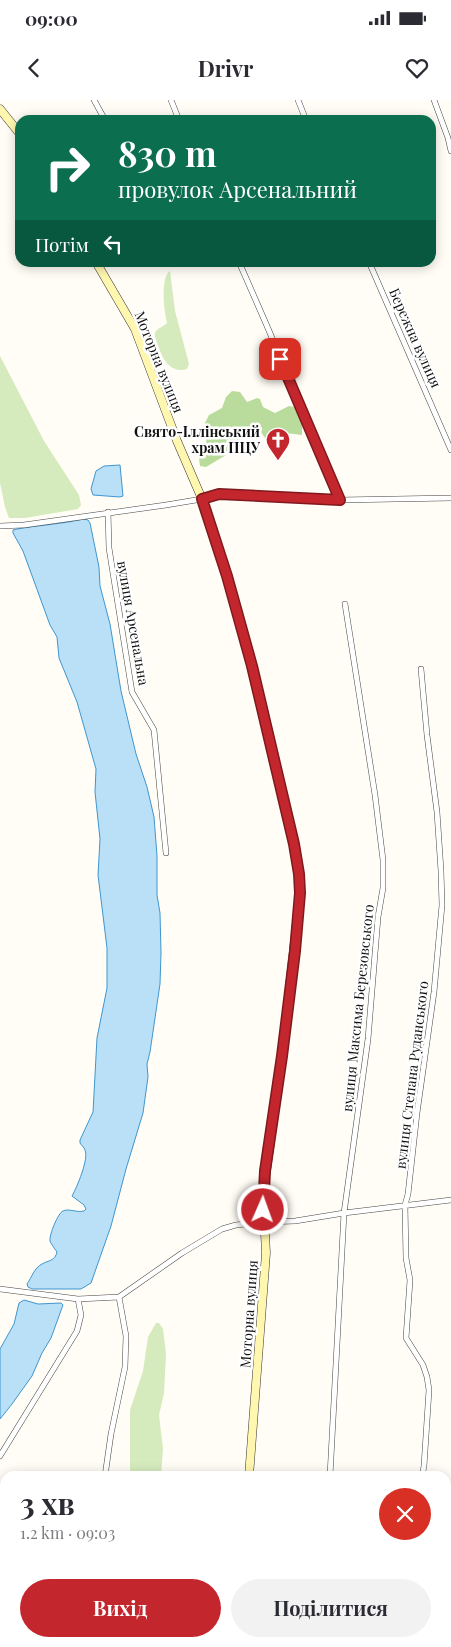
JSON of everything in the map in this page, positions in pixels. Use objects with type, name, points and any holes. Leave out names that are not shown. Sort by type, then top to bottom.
[{"type":"street","points":[[94,100],[102,115]]},
{"type":"street","points":[[170,100],[177,115]]},
{"type":"street","points":[[298,100],[304,115]]},
{"type":"street","points":[[434,100],[451,150]]},
{"type":"street","points":[[0,109],[15,128]]},
{"type":"street","name":"Моторна вулиця","points":[[99,267],[135,329],[177,441],[202,499],[227,576],[252,666],[294,844],[299,874],[300,893],[295,951],[263,1195],[266,1254],[249,1471]]},
{"type":"street","points":[[241,267],[340,500]]},
{"type":"street","name":"Бережна вулиця","points":[[371,267],[451,450]]},
{"type":"street","points":[[0,526],[24,525],[202,499],[219,494],[340,500],[451,498]]},
{"type":"street","name":"вулиця Арсенальна","points":[[108,512],[109,548],[132,692],[154,730],[166,853]]},
{"type":"street","name":"вулиця Максима Березовського","points":[[330,1471],[344,1213],[368,1039],[378,917],[383,888],[383,860],[375,794],[346,604]]},
{"type":"street","name":"вулиця Степана Руданського","points":[[421,669],[442,871],[442,905],[434,992],[405,1205],[406,1258],[410,1280],[406,1338],[426,1372],[429,1390],[423,1471]]},
{"type":"street","points":[[0,1288],[78,1299],[119,1297],[222,1228],[264,1222],[295,1221],[451,1200]]},
{"type":"street","points":[[106,1471],[124,1368],[126,1336],[119,1297]]},
{"type":"street","points":[[0,1456],[77,1331],[81,1315],[78,1299]]},
{"type":"green space","points":[[170,271],[175,311],[189,364],[187,369],[181,370],[168,364],[155,336],[157,330],[167,323],[164,287],[165,280]]},
{"type":"green space","points":[[0,356],[44,441],[79,495],[81,505],[78,509],[25,518],[9,518],[0,483]]},
{"type":"green space","points":[[232,391],[240,392],[247,402],[257,398],[260,399],[263,407],[275,413],[289,406],[295,407],[302,421],[302,435],[285,433],[269,442],[254,426],[226,455],[206,467],[200,466],[199,458],[207,452],[205,423],[209,415],[222,408],[226,397]]},
{"type":"green space","points":[[156,1323],[159,1323],[163,1329],[166,1354],[164,1393],[159,1415],[163,1449],[161,1471],[130,1471],[130,1410],[143,1371],[148,1337]]},
{"type":"water","points":[[120,465],[123,496],[93,495],[91,489],[96,471],[104,466]]},
{"type":"water","points":[[84,519],[90,523],[99,567],[100,586],[110,624],[121,691],[154,817],[157,895],[160,913],[160,984],[147,1064],[148,1077],[143,1113],[111,1226],[91,1283],[81,1289],[32,1289],[27,1284],[35,1270],[53,1259],[56,1255],[57,1252],[50,1238],[52,1229],[61,1213],[65,1210],[84,1211],[86,1209],[84,1205],[72,1196],[84,1166],[86,1154],[80,1140],[93,1112],[97,1038],[107,988],[107,948],[98,875],[100,839],[95,792],[96,769],[77,702],[59,658],[57,637],[50,625],[23,551],[13,530]]},
{"type":"water","points":[[24,1300],[38,1304],[61,1303],[63,1305],[51,1338],[32,1376],[0,1419],[0,1349],[14,1324],[19,1303]]},
{"type":"place","name":"Свято-Іллінський храм ПЦУ","points":[[278,461]]},
{"type":"route","points":[[263,1210],[265,1171],[295,951],[300,893],[299,874],[294,844],[252,666],[227,576],[202,499],[219,494],[340,500],[280,359]]}]
